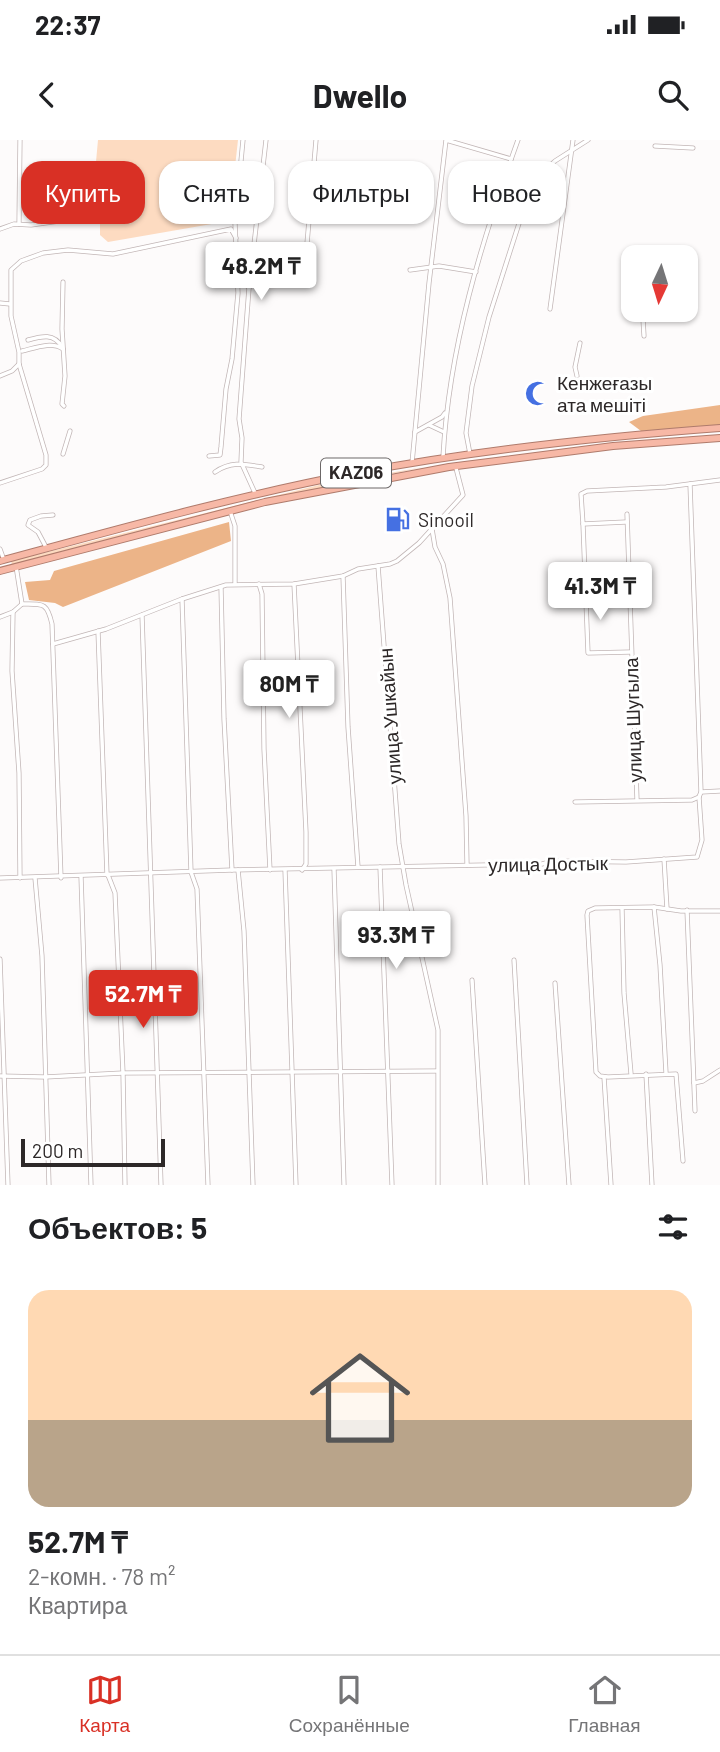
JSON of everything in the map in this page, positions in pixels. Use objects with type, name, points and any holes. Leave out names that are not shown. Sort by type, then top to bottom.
[{"type":"highway","name":"KАZ06","points":[[2,561],[256,494],[412,464],[590,439],[720,428]]},
{"type":"highway","name":"KАZ06","points":[[0,571],[230,511],[452,466],[574,450],[720,438]]},
{"type":"highway","points":[[445,458],[446,463],[452,466]]},
{"type":"street","points":[[19,224],[20,140]]},
{"type":"street","points":[[209,457],[220,455],[226,389],[232,359],[238,293],[235,273],[235,223],[243,140]]},
{"type":"street","points":[[256,494],[241,462],[239,419],[249,288],[265,140]]},
{"type":"street","points":[[253,251],[306,255],[316,140]]},
{"type":"street","points":[[412,464],[430,268],[446,140],[511,159],[518,140]]},
{"type":"street","points":[[566,184],[573,140]]},
{"type":"street","points":[[556,161],[588,140]]},
{"type":"street","points":[[655,146],[692,148]]},
{"type":"street","points":[[0,229],[19,224],[38,224]]},
{"type":"street","points":[[445,458],[446,411],[460,328],[491,224]]},
{"type":"street","points":[[470,454],[466,433],[472,386],[489,317],[519,224]]},
{"type":"street","points":[[550,309],[561,224]]},
{"type":"street","points":[[0,483],[42,469],[46,465],[46,455],[19,364],[10,304],[11,270],[21,261],[43,253],[68,250],[113,254],[231,229],[236,238]]},
{"type":"street","points":[[411,270],[439,266],[476,272]]},
{"type":"street","points":[[235,273],[249,288]]},
{"type":"street","points":[[63,282],[64,406]]},
{"type":"street","points":[[0,303],[10,304]]},
{"type":"street","points":[[643,322],[644,336]]},
{"type":"street","points":[[28,340],[50,336],[56,338],[63,349]]},
{"type":"street","points":[[577,376],[575,368],[580,342]]},
{"type":"street","points":[[22,351],[50,345],[63,349]]},
{"type":"street","points":[[0,376],[12,371],[19,364]]},
{"type":"street","points":[[415,432],[442,417],[446,411]]},
{"type":"street","points":[[427,425],[445,432]]},
{"type":"street","points":[[63,454],[70,431]]},
{"type":"street","points":[[215,472],[222,467],[241,462],[262,467]]},
{"type":"street","points":[[53,644],[98,631],[221,587],[235,584],[294,584],[343,576],[358,569],[397,561],[432,529],[463,495],[452,466]]},
{"type":"street","points":[[631,652],[588,653],[581,494],[720,480]]},
{"type":"street","points":[[575,802],[692,800],[699,797],[701,792],[690,484]]},
{"type":"street","points":[[230,511],[235,526],[235,584]]},
{"type":"street","name":"улица Шугыла","points":[[627,514],[637,800]]},
{"type":"street","points":[[47,549],[38,532],[28,525],[30,520],[53,515]]},
{"type":"street","points":[[583,524],[626,522]]},
{"type":"street","points":[[432,529],[450,598],[466,816],[467,865]]},
{"type":"street","points":[[0,549],[2,561]]},
{"type":"street","points":[[16,566],[22,604]]},
{"type":"street","name":"улица Ушкайын","points":[[378,566],[385,637],[388,716],[403,867],[438,1031],[438,1185]]},
{"type":"street","points":[[343,576],[348,726],[358,868]]},
{"type":"street","points":[[259,584],[270,870]]},
{"type":"street","points":[[294,584],[306,832],[306,864],[301,870]]},
{"type":"street","points":[[221,587],[224,719],[232,870]]},
{"type":"street","points":[[587,588],[628,587]]},
{"type":"street","points":[[182,599],[191,872],[197,889],[208,1185]]},
{"type":"street","points":[[0,617],[13,612],[22,604],[39,604],[49,610],[53,644],[61,878]]},
{"type":"street","points":[[13,612],[12,671],[19,773],[20,878]]},
{"type":"street","points":[[142,615],[160,1185]]},
{"type":"street","points":[[98,631],[108,875],[115,893],[125,1185]]},
{"type":"street","points":[[701,792],[720,791]]},
{"type":"street","name":"улица Достык","points":[[0,878],[692,858],[699,855],[701,848],[699,797]]},
{"type":"street","points":[[664,859],[667,909]]},
{"type":"street","points":[[380,867],[392,1185]]},
{"type":"street","points":[[334,869],[344,1185]]},
{"type":"street","points":[[238,870],[244,931],[253,1185]]},
{"type":"street","points":[[285,870],[296,1185]]},
{"type":"street","points":[[81,876],[91,1185]]},
{"type":"street","points":[[35,878],[42,956],[49,1185]]},
{"type":"street","points":[[654,907],[666,1073]]},
{"type":"street","points":[[683,1161],[676,1074],[604,1077],[596,1072],[587,915],[588,911],[595,908],[654,907],[681,912],[720,911]]},
{"type":"street","points":[[622,908],[631,1075]]},
{"type":"street","points":[[687,910],[695,1111]]},
{"type":"street","points":[[0,959],[1,1076],[8,1185]]},
{"type":"street","points":[[514,960],[527,1185]]},
{"type":"street","points":[[472,980],[485,1185]]},
{"type":"street","points":[[555,983],[569,1185]]},
{"type":"street","points":[[694,1083],[720,1070]]},
{"type":"street","points":[[1,1076],[437,1071]]},
{"type":"street","points":[[646,1074],[652,1185]]},
{"type":"street","points":[[604,1077],[611,1185]]},
{"type":"shaded area","points":[[98,140],[238,140],[236,161],[159,161],[159,224],[212,224],[108,242],[100,235],[100,224],[145,224],[145,161],[96,161]]},
{"type":"shaded area","points":[[720,405],[720,427],[641,431],[629,422],[643,416]]},
{"type":"shaded area","points":[[424,467],[258,502],[12,565],[11,561],[319,485]]},
{"type":"shaded area","points":[[229,522],[231,541],[63,607],[55,603],[29,600],[25,582],[50,580],[54,571]]},
{"type":"place","name":"Кенжеғазы ата мешіті","points":[[537,394]]},
{"type":"place","name":"Sinooil","points":[[398,520]]}]
